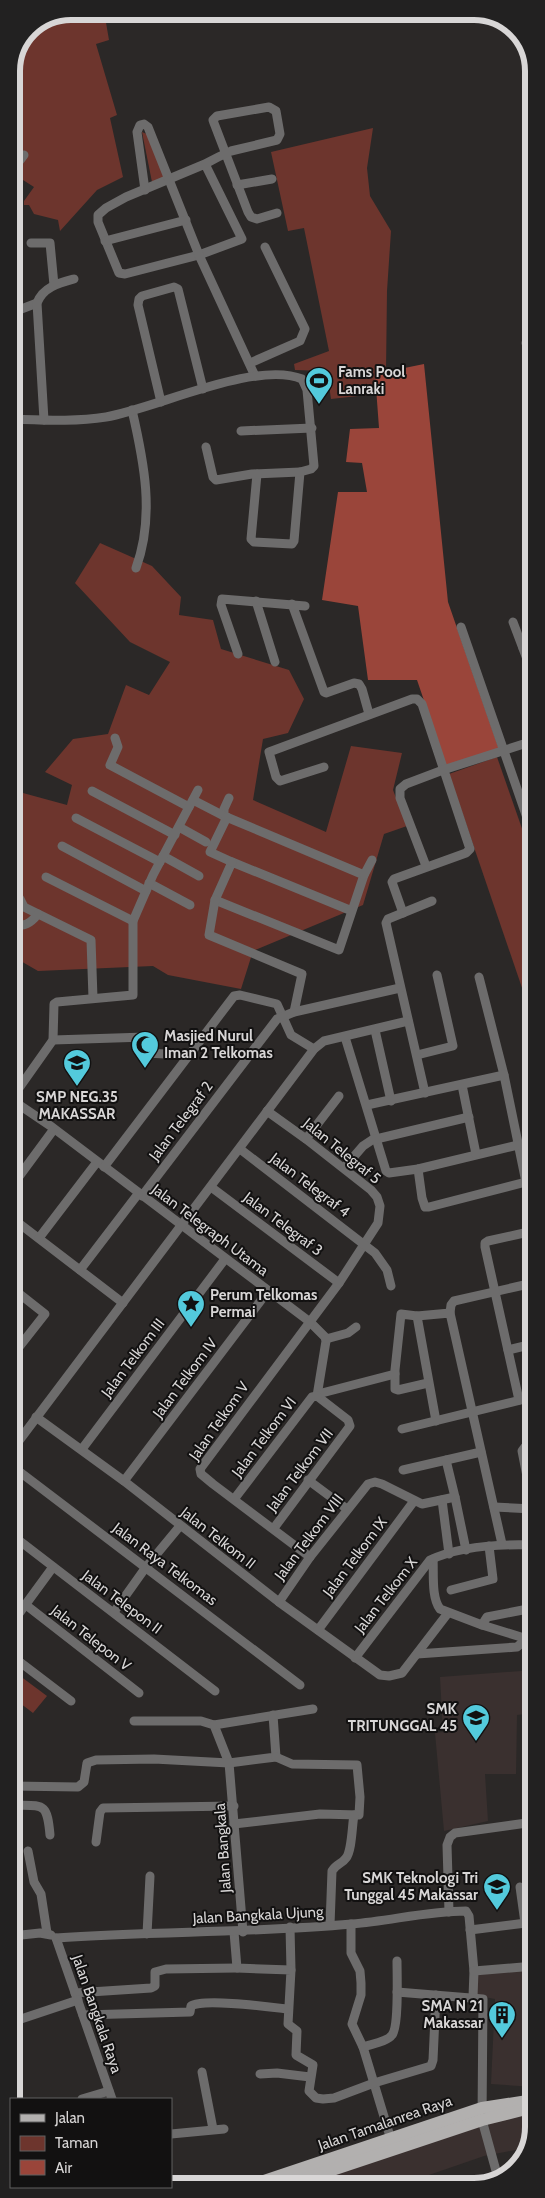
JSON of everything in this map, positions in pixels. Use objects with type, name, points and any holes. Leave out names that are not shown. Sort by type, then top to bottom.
[{"type":"main road","name":"Jalan Tamalanrea Raya","points":[[308,2178],[392,2144],[482,2114],[525,2102]]},
{"type":"main road","name":"Jalan Tamalanrea Raya","points":[[482,2114],[525,2109]]},
{"type":"main road","name":"Jalan Tamalanrea Raya","points":[[296,2178],[320,2174]]},
{"type":"street","points":[[205,164],[242,239],[199,255],[122,274],[116,269],[98,222],[98,215],[106,208],[170,181],[224,154],[277,140],[280,134],[275,109],[220,114],[215,117],[214,123],[224,154],[251,217],[257,219],[277,213]]},
{"type":"street","points":[[145,190],[137,132],[140,125],[144,124],[148,126],[199,255],[255,376]]},
{"type":"street","points":[[20,160],[24,155]]},
{"type":"street","points":[[237,185],[272,179]]},
{"type":"street","points":[[105,241],[186,220]]},
{"type":"street","points":[[31,243],[50,243],[54,285]]},
{"type":"street","points":[[250,363],[300,341],[305,329],[265,247]]},
{"type":"street","points":[[44,420],[37,303],[42,295],[54,285],[74,279]]},
{"type":"street","points":[[161,402],[138,305],[139,299],[142,296],[174,287],[178,289],[203,389]]},
{"type":"street","points":[[20,310],[37,303]]},
{"type":"street","points":[[20,419],[94,418],[132,410],[255,376],[278,374],[302,379],[307,390],[312,428],[314,468],[300,472],[214,479],[206,447]]},
{"type":"street","points":[[132,410],[142,459],[147,507],[142,548],[136,568]]},
{"type":"street","points":[[241,431],[312,428]]},
{"type":"street","points":[[257,474],[251,536],[254,542],[293,544],[300,472]]},
{"type":"street","points":[[238,654],[221,601],[226,598],[305,606]]},
{"type":"street","points":[[256,602],[275,662]]},
{"type":"street","points":[[292,604],[324,692],[326,693],[354,683],[359,684],[369,714]]},
{"type":"street","points":[[513,622],[525,653]]},
{"type":"street","points":[[461,627],[525,812]]},
{"type":"street","points":[[324,767],[280,781],[276,777],[269,752],[412,699],[419,700],[470,849],[466,853],[426,866],[393,880],[403,913]]},
{"type":"street","points":[[115,738],[118,747],[110,765],[191,803],[364,875]]},
{"type":"street","points":[[426,866],[399,792],[406,784],[525,743]]},
{"type":"street","points":[[20,1087],[53,1040],[54,1004],[57,1002],[92,998],[133,995],[133,921],[161,859],[198,790]]},
{"type":"street","points":[[92,791],[177,831],[206,842]]},
{"type":"street","points":[[229,798],[224,809],[225,816],[210,852],[352,911]]},
{"type":"street","points":[[76,818],[200,876]]},
{"type":"street","points":[[62,846],[190,905]]},
{"type":"street","points":[[215,900],[339,950],[364,875],[372,860]]},
{"type":"street","points":[[232,862],[215,900],[209,935],[302,974],[294,1012]]},
{"type":"street","points":[[46,876],[133,921]]},
{"type":"street","points":[[20,899],[24,907],[91,940],[92,998]]},
{"type":"street","points":[[425,1093],[386,921],[432,901]]},
{"type":"street","points":[[20,925],[32,923],[38,914]]},
{"type":"street","points":[[417,1055],[454,1046],[437,975]]},
{"type":"street","points":[[479,977],[504,1075],[525,1177]]},
{"type":"street","points":[[282,1017],[294,1012],[400,988]]},
{"type":"street","points":[[39,1238],[101,1164],[234,996],[240,995],[268,1001],[279,1007],[291,1035],[314,1050]]},
{"type":"street","name":"Jalan Telegraf 2","points":[[80,1270],[267,1031],[282,1017]]},
{"type":"street","points":[[20,1439],[314,1050],[324,1041],[408,1021]]},
{"type":"street","points":[[375,1030],[391,1101]]},
{"type":"street","points":[[53,1040],[146,1037]]},
{"type":"street","points":[[345,1037],[378,1138],[387,1172],[394,1174],[518,1145]]},
{"type":"street","points":[[145,1053],[188,1055]]},
{"type":"street","points":[[367,1105],[504,1075]]},
{"type":"street","points":[[462,1085],[476,1154]]},
{"type":"street","points":[[306,1138],[339,1096]]},
{"type":"street","name":"Jalan Telegraph Utama","points":[[20,1105],[310,1322],[326,1339]]},
{"type":"street","name":"Jalan Telegraf 5","points":[[267,1112],[306,1138],[344,1168],[377,1197],[380,1206],[378,1222],[339,1283],[310,1322]]},
{"type":"street","points":[[344,1168],[366,1143],[378,1138],[469,1117]]},
{"type":"street","points":[[20,1175],[54,1129]]},
{"type":"street","name":"Jalan Telegraf 4","points":[[240,1148],[365,1243],[382,1260],[391,1286]]},
{"type":"street","points":[[418,1169],[423,1204],[428,1207],[525,1182]]},
{"type":"street","name":"Jalan Telegraf 3","points":[[211,1186],[339,1283]]},
{"type":"street","points":[[20,1224],[123,1303]]},
{"type":"street","points":[[519,1400],[485,1243],[525,1233]]},
{"type":"street","name":"Jalan Telkom III","points":[[82,1450],[225,1259]]},
{"type":"street","points":[[502,1544],[474,1412],[450,1313],[451,1305],[454,1301],[525,1285]]},
{"type":"street","name":"Jalan Telkom IV","points":[[124,1481],[268,1291]]},
{"type":"street","points":[[20,1294],[45,1314],[20,1346]]},
{"type":"street","points":[[428,1383],[396,1389],[395,1374],[400,1316],[403,1314],[416,1316],[450,1313]]},
{"type":"street","points":[[416,1316],[436,1421]]},
{"type":"street","name":"Jalan Telkom V","points":[[310,1322],[200,1467],[201,1474],[235,1498],[310,1557]]},
{"type":"street","points":[[356,1328],[348,1333],[326,1339],[320,1367],[318,1395],[395,1374]]},
{"type":"street","points":[[508,1350],[525,1346]]},
{"type":"street","name":"Jalan Telkom VI","points":[[235,1498],[312,1397],[318,1395]]},
{"type":"street","name":"Jalan Telkom VII","points":[[274,1528],[308,1480],[348,1429],[350,1423],[318,1395]]},
{"type":"street","points":[[402,1429],[525,1399]]},
{"type":"street","name":"Jalan Telkom II","points":[[36,1417],[124,1481],[278,1602],[375,1672],[385,1676],[402,1673],[417,1654]]},
{"type":"street","points":[[525,1447],[522,1451],[525,1467]]},
{"type":"street","points":[[403,1470],[482,1452]]},
{"type":"street","points":[[446,1460],[466,1550]]},
{"type":"street","name":"Jalan Raya Telkomas","points":[[20,1472],[300,1686]]},
{"type":"street","points":[[308,1480],[347,1509]]},
{"type":"street","name":"Jalan Telkom VIII","points":[[278,1602],[310,1557],[368,1484],[375,1482],[414,1501]]},
{"type":"street","points":[[414,1501],[422,1504],[455,1497]]},
{"type":"street","points":[[442,1500],[449,1554]]},
{"type":"street","name":"Jalan Telkom IX","points":[[318,1630],[414,1501]]},
{"type":"street","points":[[494,1507],[525,1508]]},
{"type":"street","points":[[114,1612],[146,1567],[180,1526]]},
{"type":"street","name":"Jalan Telepon II","points":[[20,1543],[114,1612],[216,1691]]},
{"type":"street","name":"Jalan Telkom X","points":[[355,1658],[427,1563],[433,1559],[489,1546],[502,1544],[525,1545]]},
{"type":"street","points":[[451,1590],[493,1579],[489,1546]]},
{"type":"street","points":[[417,1654],[517,1647],[523,1642],[521,1637],[448,1613],[437,1605],[433,1559]]},
{"type":"street","points":[[20,1613],[53,1567]]},
{"type":"street","name":"Jalan Telepon V","points":[[26,1605],[139,1693]]},
{"type":"street","points":[[482,1625],[487,1617],[525,1610]]},
{"type":"street","points":[[417,1654],[448,1613]]},
{"type":"street","points":[[20,1662],[71,1701]]},
{"type":"street","points":[[134,1721],[201,1721],[214,1725],[313,1709]]},
{"type":"street","points":[[273,1715],[276,1757]]},
{"type":"street","name":"Jalan Bangkala","points":[[214,1725],[229,1763],[234,1806],[238,1932],[237,1968]]},
{"type":"street","points":[[20,1786],[78,1787],[84,1782],[87,1763],[96,1760],[154,1759],[229,1763],[276,1757],[292,1764],[357,1765],[360,1797],[359,1815],[326,1814],[234,1824]]},
{"type":"street","points":[[20,1805],[45,1808],[48,1814],[50,1835]]},
{"type":"street","points":[[96,1842],[100,1812],[103,1808],[234,1806]]},
{"type":"street","points":[[330,1925],[332,1871],[335,1865],[343,1861],[348,1855],[354,1815]]},
{"type":"street","points":[[449,1912],[447,1845],[450,1837],[455,1833],[525,1823]]},
{"type":"street","points":[[28,1850],[34,1882],[41,1894],[47,1933]]},
{"type":"street","points":[[147,1934],[150,1876]]},
{"type":"street","points":[[520,1887],[525,1905]]},
{"type":"street","name":"Jalan Bangkala Ujung","points":[[56,1938],[238,1932],[351,1924],[461,1911],[468,1913],[470,1930]]},
{"type":"street","points":[[351,1924],[350,1953],[360,1971],[361,1983],[361,1995],[352,2024],[363,2047],[392,2144]]},
{"type":"street","points":[[473,1997],[474,1971],[470,1930],[525,1924]]},
{"type":"street","points":[[290,1927],[291,1970],[287,2009],[288,2024],[297,2031],[296,2055],[313,2065],[308,2088],[310,2094],[316,2098],[334,2098],[374,2083],[431,2066],[433,2060],[436,1995]]},
{"type":"street","points":[[20,1935],[47,1933],[56,1938]]},
{"type":"street","name":"Jalan Bangkala Raya","points":[[56,1938],[110,2095]]},
{"type":"street","points":[[363,2047],[388,2038],[393,2034],[398,1992],[397,1961]]},
{"type":"street","points":[[474,1971],[525,1967]]},
{"type":"street","points":[[20,2019],[77,1996],[151,1988],[155,1986],[155,1972],[166,1969],[237,1968],[291,1970]]},
{"type":"street","points":[[398,1992],[483,1999],[482,2114],[497,2173]]},
{"type":"street","points":[[83,2015],[190,2012],[191,2006],[195,2004],[217,2003],[287,2009]]},
{"type":"street","points":[[202,2072],[213,2129]]},
{"type":"street","points":[[260,2074],[277,2073],[310,2077]]},
{"type":"street","points":[[89,2098],[110,2095]]},
{"type":"street","points":[[172,2134],[224,2129]]},
{"type":"shaded area","name":"SMK TRITUNGGAL 45","points":[[525,1671],[525,1714],[517,1715],[516,1774],[485,1774],[488,1821],[444,1831],[435,1733],[443,1732],[440,1677]]},
{"type":"shaded area","points":[[525,1968],[525,2086],[491,2084],[495,1999],[474,1995],[474,1971]]},
{"type":"shaded area","points":[[519,2114],[525,2114],[524,2137],[520,2149],[484,2156],[420,2178],[320,2178]]},
{"type":"green space","points":[[70,20],[106,20],[109,40],[96,44],[117,115],[110,118],[123,177],[97,190],[60,231],[58,220],[34,214],[29,205],[24,205],[24,201],[34,187],[23,180],[20,184],[20,70],[24,51],[35,35],[51,24]]},
{"type":"green space","points":[[373,128],[367,168],[370,196],[391,231],[387,291],[386,371],[375,374],[376,394],[331,399],[327,371],[295,370],[294,364],[329,351],[304,228],[288,231],[271,152]]},
{"type":"green space","points":[[142,132],[149,135],[167,177],[152,182]]},
{"type":"green space","points":[[100,543],[152,566],[181,597],[179,615],[213,620],[221,649],[289,670],[304,699],[288,733],[263,739],[253,800],[326,832],[351,746],[402,753],[393,790],[407,826],[384,834],[363,905],[253,951],[241,989],[168,975],[153,966],[38,971],[20,961],[20,792],[67,805],[72,785],[45,772],[73,739],[108,734],[126,685],[149,695],[170,662],[130,642],[75,583]]},
{"type":"green space","points":[[497,757],[525,837],[525,997],[449,774]]},
{"type":"green space","points":[[20,1676],[47,1696],[33,1713],[20,1703]]},
{"type":"water","points":[[424,364],[448,602],[499,749],[446,765],[417,680],[368,680],[358,606],[322,600],[338,492],[367,492],[362,463],[346,462],[350,429],[379,428],[375,374]]},
{"type":"place","name":"Fams Pool Lanraki","points":[[319,405]]},
{"type":"place","name":"Masjied Nurul Iman 2 Telkomas","points":[[145,1069]]},
{"type":"place","name":"SMP NEG.35 MAKASSAR","points":[[77,1087]]},
{"type":"place","name":"Perum Telkomas Permai","points":[[191,1328]]},
{"type":"place","name":"SMK TRITUNGGAL 45","points":[[476,1742]]},
{"type":"place","name":"SMK Teknologi Tri Tunggal 45 Makassar","points":[[497,1911]]},
{"type":"place","name":"SMA N 21 Makassar","points":[[502,2039]]}]
